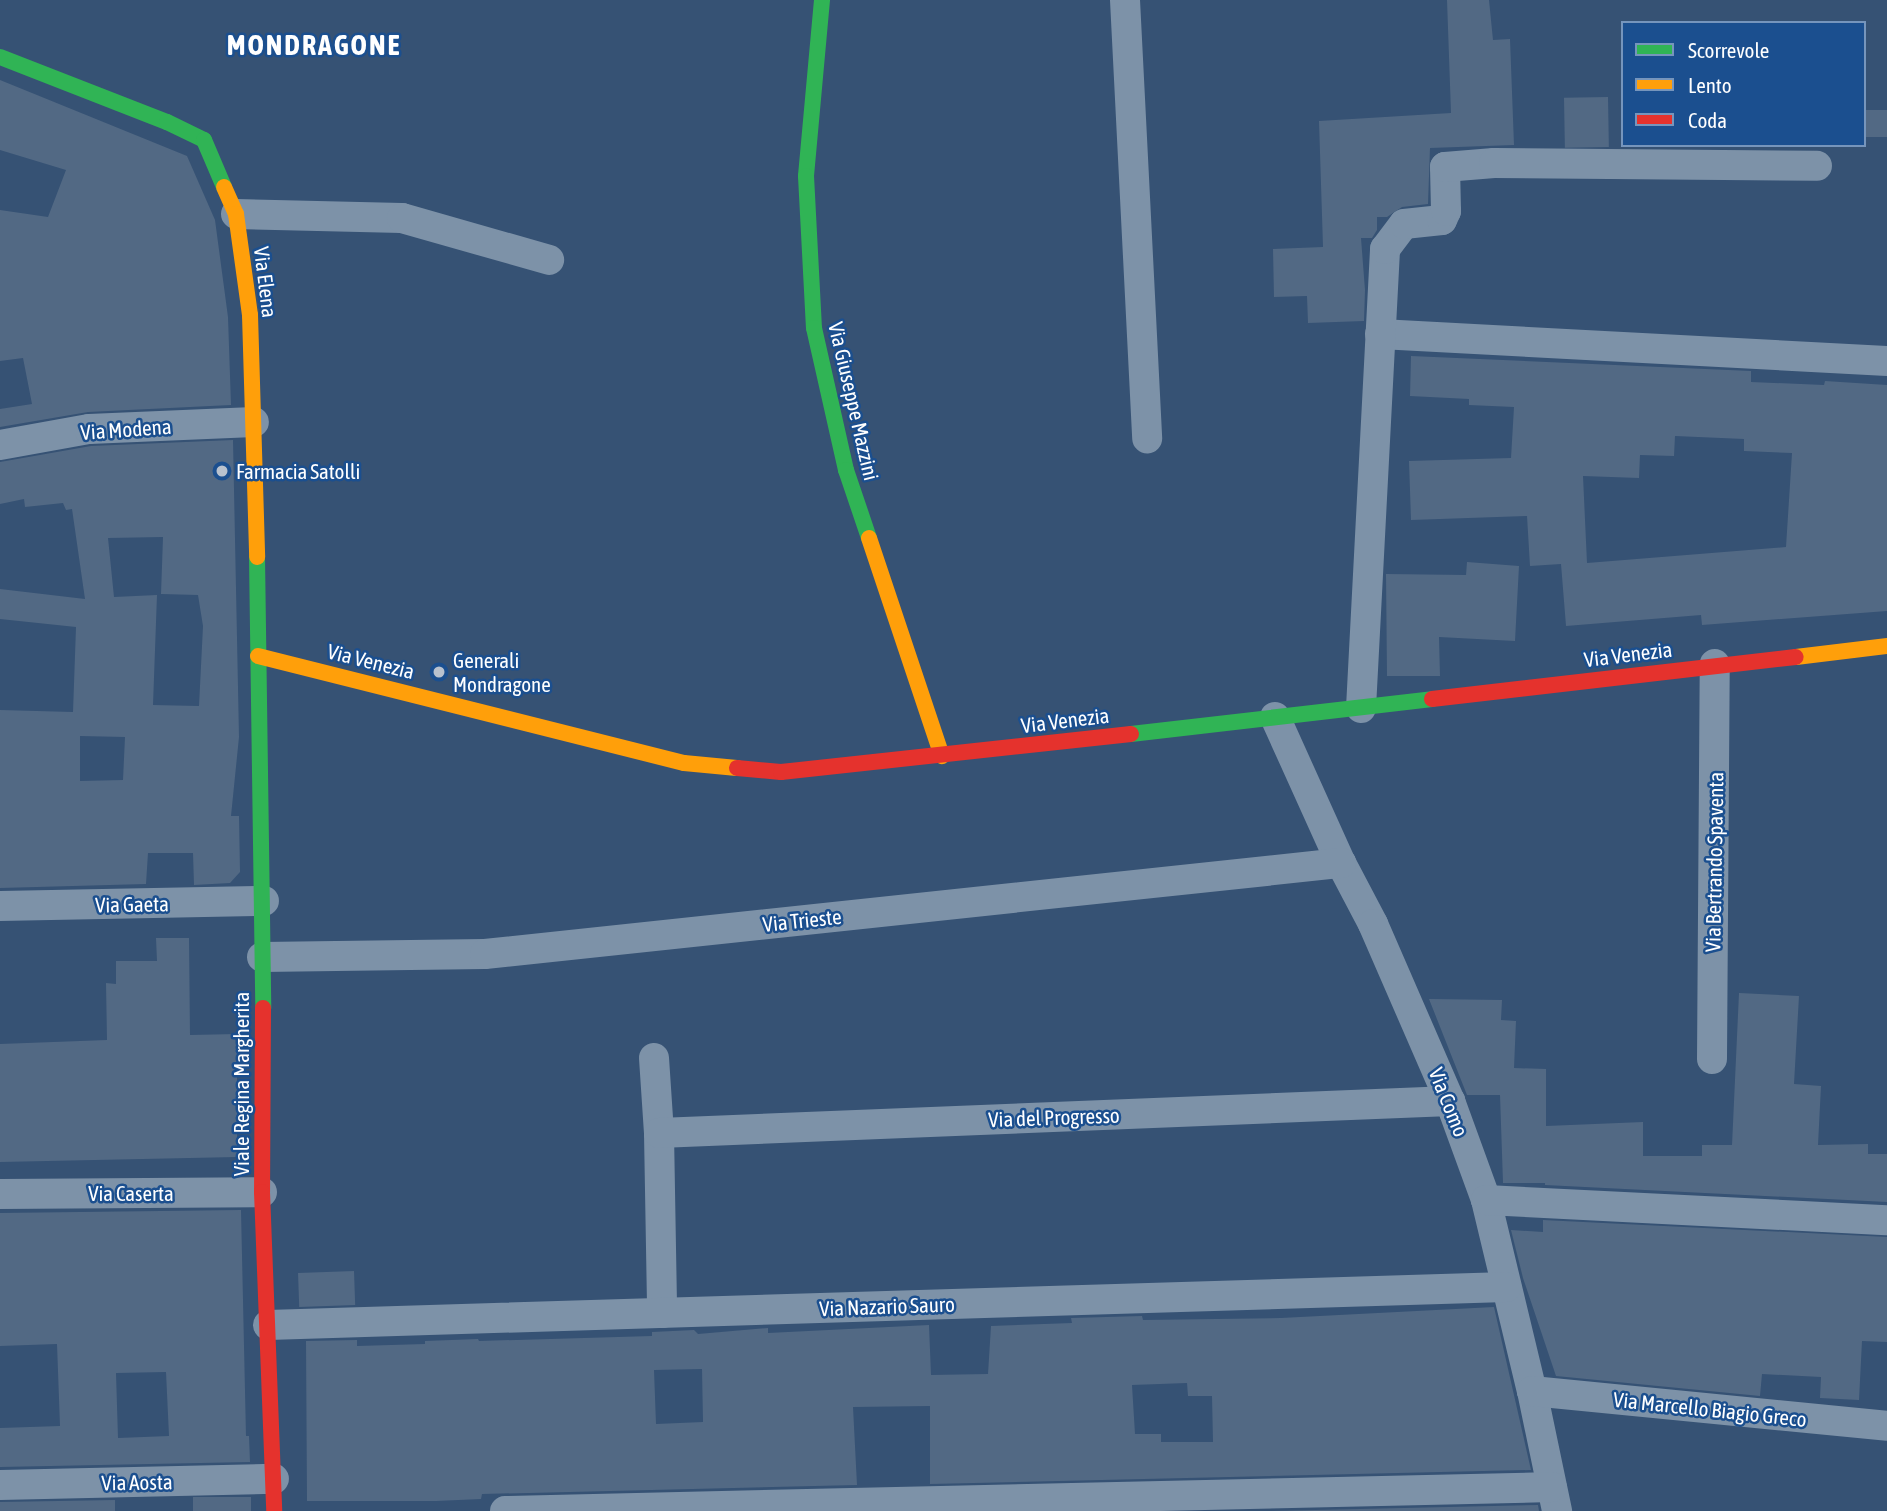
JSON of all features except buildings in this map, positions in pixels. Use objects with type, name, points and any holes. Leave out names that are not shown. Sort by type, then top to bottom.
[{"type":"street","name":"Via Giuseppe Mazzini","points":[[822,0],[806,176],[814,328],[846,470],[942,756]]},
{"type":"street","points":[[1125,0],[1147,438]]},
{"type":"street","name":"Via Elena","points":[[0,57],[118,102],[204,140],[236,214],[250,315],[258,656]]},
{"type":"street","points":[[1361,708],[1385,249],[1404,224],[1441,220],[1446,211],[1445,167],[1494,163],[1817,166]]},
{"type":"street","points":[[236,214],[402,218],[549,260]]},
{"type":"street","points":[[1380,334],[1887,361]]},
{"type":"street","name":"Via Modena","points":[[0,445],[89,429],[254,422]]},
{"type":"street","name":"Via Venezia","points":[[258,656],[684,763],[781,772],[942,756],[1887,646]]},
{"type":"street","name":"Viale Regina Margherita","points":[[258,656],[264,901],[262,1192],[274,1511]]},
{"type":"street","name":"Via Bertrando Spaventa","points":[[1712,1059],[1716,664]]},
{"type":"street","name":"Via Como","points":[[1275,717],[1341,863],[1373,924],[1450,1101],[1486,1200],[1532,1391],[1554,1499]]},
{"type":"street","name":"Via Trieste","points":[[262,957],[485,954],[1341,863]]},
{"type":"street","name":"Via Gaeta","points":[[0,906],[264,901]]},
{"type":"street","points":[[654,1058],[659,1133],[662,1313]]},
{"type":"street","name":"Via del Progresso","points":[[659,1133],[1450,1101]]},
{"type":"street","name":"Via Caserta","points":[[0,1194],[262,1192]]},
{"type":"street","points":[[1486,1200],[1887,1220]]},
{"type":"street","name":"Via Nazario Sauro","points":[[268,1325],[1506,1287]]},
{"type":"street","name":"Via Marcello Biagio Greco","points":[[1532,1391],[1887,1426]]},
{"type":"street","name":"Via Aosta","points":[[0,1485],[274,1479]]},
{"type":"street","points":[[505,1511],[1554,1499]]},
{"type":"traffic: fast","points":[[822,0],[806,176],[814,328],[846,470],[869,538]]},
{"type":"traffic: fast","points":[[0,57],[167,122],[204,140],[224,187]]},
{"type":"traffic: fast","points":[[257,557],[263,1008]]},
{"type":"traffic: fast","points":[[1131,734],[1432,699]]},
{"type":"traffic: slow","points":[[224,187],[236,214],[250,315],[257,557]]},
{"type":"traffic: slow","points":[[869,538],[942,756]]},
{"type":"traffic: slow","points":[[1796,657],[1887,646]]},
{"type":"traffic: slow","points":[[258,656],[684,763],[737,768]]},
{"type":"traffic: jam","points":[[1432,699],[1796,657]]},
{"type":"traffic: jam","points":[[737,768],[781,772],[1131,734]]},
{"type":"traffic: jam","points":[[263,1008],[262,1192],[274,1511]]},
{"type":"place","name":"Farmacia Satolli","points":[[222,471]]},
{"type":"place","name":"Generali Mondragone","points":[[439,672]]},
{"type":"district","name":"MONDRAGONE","points":[[314,45]]}]
